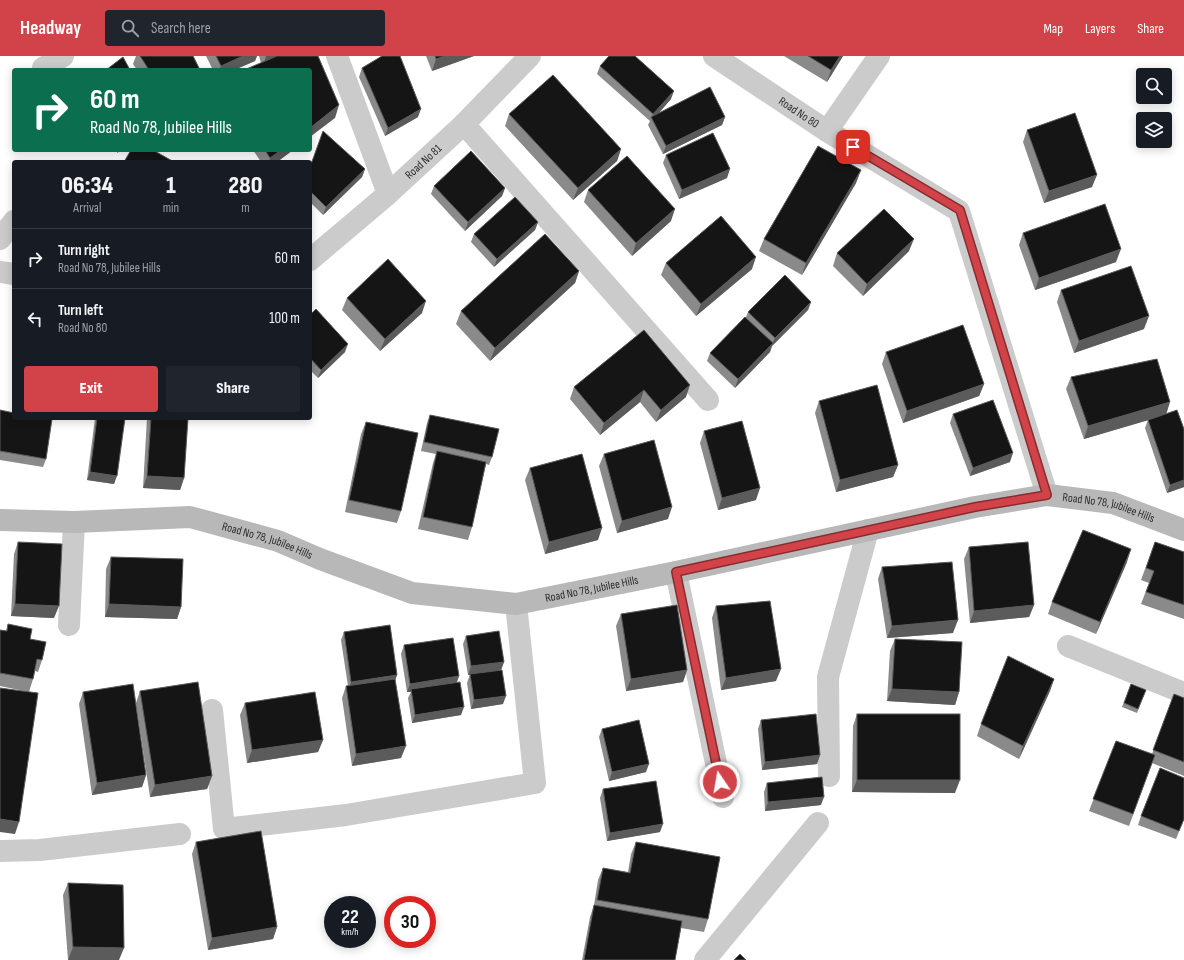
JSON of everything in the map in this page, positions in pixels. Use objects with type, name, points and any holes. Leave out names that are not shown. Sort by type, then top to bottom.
[{"type":"main road","name":"Road No 78, Jubilee Hills","points":[[0,520],[74,522],[190,517],[278,541],[320,559],[412,593],[516,604],[676,572],[975,507],[1047,495],[1113,503],[1184,530]]},
{"type":"street","points":[[43,68],[63,56]]},
{"type":"street","points":[[336,56],[388,194]]},
{"type":"street","name":"Road No 81","points":[[312,258],[388,194],[464,124],[530,56]]},
{"type":"street","name":"Road No 80","points":[[714,56],[827,131],[960,210],[1047,495]]},
{"type":"street","points":[[827,131],[879,56]]},
{"type":"street","points":[[464,124],[708,400]]},
{"type":"street","points":[[0,239],[12,224]]},
{"type":"street","points":[[0,272],[12,274]]},
{"type":"street","points":[[69,625],[74,522]]},
{"type":"street","points":[[829,776],[828,677],[868,530]]},
{"type":"street","points":[[676,572],[723,797]]},
{"type":"street","points":[[212,710],[224,829],[346,815],[535,783],[516,604]]},
{"type":"street","points":[[1068,646],[1184,693]]},
{"type":"street","points":[[705,960],[818,823]]},
{"type":"street","points":[[0,851],[40,850],[180,834]]},
{"type":"building","points":[[140,56],[193,56],[199,68],[148,68]]},
{"type":"building","points":[[216,56],[243,56],[221,66]]},
{"type":"building","points":[[277,56],[318,56],[339,105],[312,126],[312,68],[249,68]]},
{"type":"building","points":[[382,56],[400,56],[421,109],[388,128],[362,68]]},
{"type":"building","points":[[435,56],[445,56],[436,59]]},
{"type":"building","points":[[609,56],[635,56],[674,91],[653,114],[600,66]]},
{"type":"building","points":[[808,56],[840,56],[831,70]]},
{"type":"building","points":[[123,57],[129,68],[109,68]]},
{"type":"building","points":[[553,75],[621,149],[578,188],[509,114]]},
{"type":"building","points":[[710,87],[725,117],[666,146],[651,117]]},
{"type":"building","points":[[1075,113],[1097,175],[1049,191],[1027,130]]},
{"type":"building","points":[[323,131],[365,169],[326,207],[312,193],[312,161]]},
{"type":"building","points":[[713,133],[730,169],[682,190],[666,155]]},
{"type":"building","points":[[818,146],[861,170],[806,263],[764,239]]},
{"type":"building","points":[[471,151],[505,188],[468,222],[434,186]]},
{"type":"building","points":[[130,152],[156,152],[170,160],[125,160]]},
{"type":"building","points":[[266,152],[278,152],[270,158]]},
{"type":"building","points":[[627,156],[675,209],[636,243],[588,190]]},
{"type":"building","points":[[515,197],[538,222],[497,259],[474,234]]},
{"type":"building","points":[[1105,204],[1121,249],[1039,278],[1023,233]]},
{"type":"building","points":[[884,209],[914,239],[867,284],[837,253]]},
{"type":"building","points":[[721,216],[756,257],[701,304],[666,263]]},
{"type":"building","points":[[545,234],[579,271],[495,348],[461,311]]},
{"type":"building","points":[[388,259],[426,301],[385,339],[347,298]]},
{"type":"building","points":[[1131,266],[1149,316],[1079,341],[1061,290]]},
{"type":"building","points":[[785,275],[811,302],[775,338],[748,312]]},
{"type":"building","points":[[316,309],[348,344],[321,370],[312,360],[312,313]]},
{"type":"building","points":[[745,317],[773,343],[738,379],[710,353]]},
{"type":"building","points":[[963,325],[984,384],[907,411],[886,352]]},
{"type":"building","points":[[644,330],[690,385],[661,410],[644,390],[604,423],[574,387]]},
{"type":"building","points":[[1157,359],[1170,402],[1088,426],[1071,377]]},
{"type":"building","points":[[877,385],[898,465],[840,480],[819,401]]},
{"type":"building","points":[[993,400],[1013,453],[973,468],[953,414]]},
{"type":"building","points":[[0,410],[12,413],[12,420],[52,420],[46,459],[0,451]]},
{"type":"building","points":[[1177,410],[1184,429],[1184,480],[1170,485],[1148,420]]},
{"type":"building","points":[[430,415],[499,429],[492,457],[424,442]]},
{"type":"building","points":[[97,420],[125,420],[117,476],[90,472]]},
{"type":"building","points":[[151,420],[188,420],[184,478],[147,476]]},
{"type":"building","points":[[742,421],[760,488],[722,498],[704,431]]},
{"type":"building","points":[[366,422],[418,433],[401,511],[349,500]]},
{"type":"building","points":[[654,440],[672,507],[622,521],[604,454]]},
{"type":"building","points":[[437,451],[486,462],[472,527],[423,517]]},
{"type":"building","points":[[582,454],[602,528],[549,542],[530,468]]},
{"type":"building","points":[[1083,530],[1131,549],[1100,622],[1052,602]]},
{"type":"building","points":[[18,542],[62,544],[59,606],[15,604]]},
{"type":"building","points":[[1028,542],[1034,605],[974,611],[969,547]]},
{"type":"building","points":[[1155,542],[1184,552],[1184,605],[1146,592],[1154,571],[1146,568]]},
{"type":"building","points":[[111,557],[183,559],[181,607],[109,604]]},
{"type":"building","points":[[952,562],[958,620],[892,626],[882,567]]},
{"type":"building","points":[[770,601],[781,669],[726,678],[716,606]]},
{"type":"building","points":[[677,605],[687,670],[631,679],[621,614]]},
{"type":"building","points":[[8,624],[32,629],[30,639],[46,642],[42,660],[37,659],[33,679],[0,673],[0,630],[7,631]]},
{"type":"building","points":[[390,625],[397,675],[351,682],[344,632]]},
{"type":"building","points":[[499,631],[504,662],[471,666],[466,636]]},
{"type":"building","points":[[453,638],[459,676],[410,684],[404,645]]},
{"type":"building","points":[[895,639],[962,642],[959,692],[892,689]]},
{"type":"building","points":[[1008,656],[1054,679],[1023,746],[981,724]]},
{"type":"building","points":[[502,670],[506,696],[474,700],[470,674]]},
{"type":"building","points":[[395,679],[406,746],[356,754],[346,686]]},
{"type":"building","points":[[198,682],[212,776],[155,785],[140,691]]},
{"type":"building","points":[[460,682],[464,707],[415,715],[411,689]]},
{"type":"building","points":[[133,684],[146,775],[97,783],[83,692]]},
{"type":"building","points":[[1131,684],[1146,690],[1138,709],[1124,703]]},
{"type":"building","points":[[0,688],[38,693],[19,822],[0,819]]},
{"type":"building","points":[[315,692],[323,740],[252,750],[245,703]]},
{"type":"building","points":[[1174,694],[1184,698],[1184,762],[1153,750]]},
{"type":"building","points":[[816,714],[820,755],[765,762],[761,720]]},
{"type":"building","points":[[857,714],[960,714],[960,780],[857,780]]},
{"type":"building","points":[[639,720],[649,764],[612,772],[602,729]]},
{"type":"building","points":[[1116,741],[1155,755],[1133,814],[1093,799]]},
{"type":"building","points":[[1160,768],[1184,778],[1184,819],[1179,831],[1141,816]]},
{"type":"building","points":[[822,777],[824,797],[768,802],[767,783]]},
{"type":"building","points":[[656,781],[663,824],[610,833],[603,789]]},
{"type":"building","points":[[261,831],[277,927],[212,938],[196,842]]},
{"type":"building","points":[[636,842],[720,857],[708,919],[597,900],[603,868],[630,873]]},
{"type":"building","points":[[68,883],[123,885],[124,948],[73,947]]},
{"type":"building","points":[[594,905],[682,921],[675,960],[584,960]]},
{"type":"building","points":[[740,954],[746,960],[734,960]]},
{"type":"route","points":[[720,782],[676,572],[975,507],[1047,495],[960,210],[853,147]]}]
